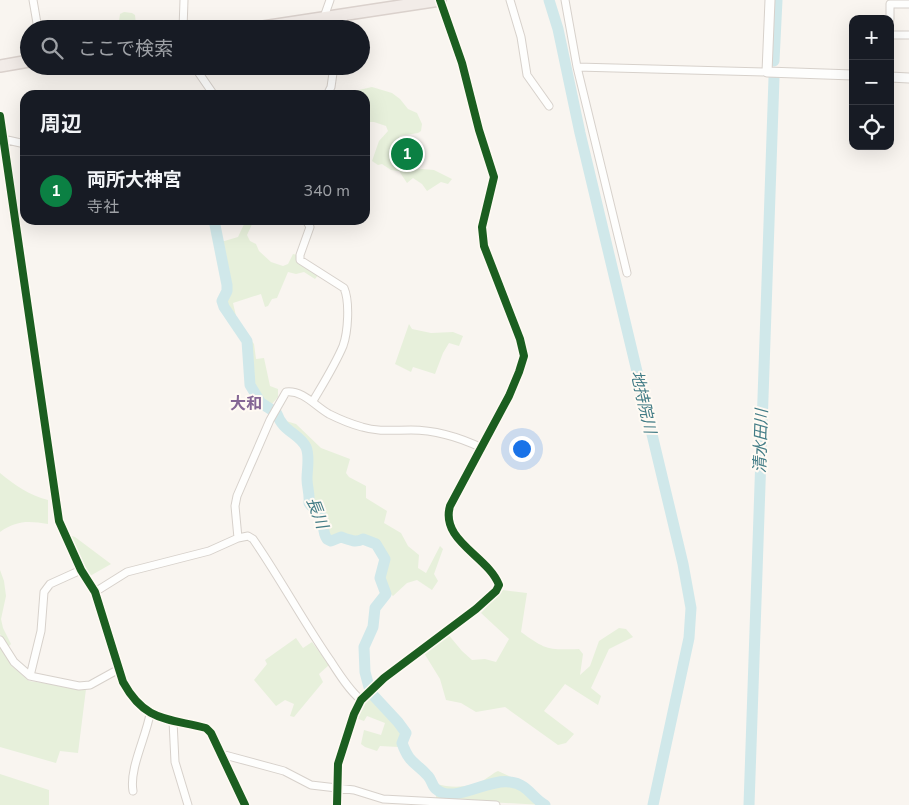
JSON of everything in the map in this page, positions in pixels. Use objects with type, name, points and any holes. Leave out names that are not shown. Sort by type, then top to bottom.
[{"type":"highway","points":[[310,20],[440,0]]},
{"type":"highway","points":[[0,66],[20,63]]},
{"type":"street","points":[[33,0],[36,20]]},
{"type":"street","points":[[184,0],[184,20]]},
{"type":"street","points":[[324,18],[330,0]]},
{"type":"street","points":[[337,805],[338,764],[343,743],[361,700],[384,678],[476,609],[499,585],[491,570],[456,538],[449,517],[450,506],[509,396],[524,356],[520,339],[484,246],[482,227],[494,177],[479,130],[462,63],[440,0]]},
{"type":"street","points":[[510,0],[521,37],[527,76],[549,106]]},
{"type":"street","points":[[565,0],[577,67],[627,273]]},
{"type":"street","points":[[768,72],[770,0]]},
{"type":"street","points":[[890,15],[890,4],[909,4]]},
{"type":"street","points":[[343,20],[344,14]]},
{"type":"street","points":[[894,35],[909,35]]},
{"type":"street","points":[[577,67],[849,75]]},
{"type":"street","points":[[200,75],[211,90]]},
{"type":"street","points":[[330,90],[333,75]]},
{"type":"street","points":[[894,77],[909,78]]},
{"type":"street","points":[[0,116],[59,521],[81,570],[95,592],[119,669],[128,691],[150,714],[206,728],[221,754],[245,805]]},
{"type":"street","points":[[3,140],[20,143]]},
{"type":"street","points":[[309,225],[310,227],[300,260],[344,288],[347,295],[347,318],[343,346],[313,401]]},
{"type":"street","points":[[238,538],[235,506],[237,496],[286,392],[307,397],[330,414],[373,430],[433,432],[482,448]]},
{"type":"street","points":[[95,592],[127,572],[209,551],[238,538],[248,536],[254,538],[319,644],[361,700]]},
{"type":"street","points":[[30,676],[41,631],[44,592],[50,584],[81,570]]},
{"type":"street","points":[[0,640],[14,662],[30,676],[84,686],[102,680],[119,669]]},
{"type":"street","points":[[133,791],[134,774],[146,735],[150,714]]},
{"type":"street","points":[[173,721],[174,762],[188,805]]},
{"type":"street","points":[[221,754],[284,771],[311,785],[365,792],[381,802],[496,805]]},
{"type":"green space","points":[[124,12],[132,13],[135,15],[136,20],[119,20],[120,14]]},
{"type":"green space","points":[[372,87],[392,93],[408,109],[417,113],[422,124],[421,131],[400,136],[392,151],[393,156],[410,168],[434,170],[452,179],[448,184],[441,182],[427,191],[422,184],[413,178],[407,183],[399,171],[391,170],[382,164],[378,165],[372,161],[379,141],[388,131],[386,126],[370,122],[370,90],[359,90]]},
{"type":"green space","points":[[244,225],[252,225],[247,235],[250,241],[256,244],[259,251],[271,262],[283,266],[288,264],[293,254],[297,255],[319,274],[315,279],[304,272],[296,274],[288,272],[277,298],[272,299],[268,306],[265,307],[261,294],[233,303],[237,320],[254,344],[256,359],[264,358],[270,386],[278,389],[278,397],[272,404],[268,405],[261,399],[253,385],[249,343],[225,305],[230,283],[221,242],[238,237]]},
{"type":"green space","points":[[409,324],[412,329],[431,333],[453,332],[463,336],[459,346],[449,343],[435,374],[413,367],[411,372],[395,364]]},
{"type":"green space","points":[[286,421],[296,424],[321,448],[350,459],[346,473],[349,477],[366,486],[366,498],[387,511],[384,523],[401,533],[408,546],[419,555],[418,568],[426,573],[440,546],[443,549],[434,574],[438,581],[432,590],[417,580],[407,583],[393,596],[388,591],[382,578],[387,559],[381,545],[375,540],[362,537],[357,539],[340,535],[333,538],[326,534],[323,514],[313,505],[309,478],[309,448],[306,441],[285,426]]},
{"type":"green space","points":[[0,473],[23,490],[48,500],[48,524],[23,522],[12,525],[0,532]]},
{"type":"green space","points":[[72,536],[111,564],[90,576],[71,539]]},
{"type":"green space","points":[[0,570],[6,596],[1,619],[11,644],[8,647],[0,634]]},
{"type":"green space","points":[[503,590],[527,593],[521,632],[548,648],[579,649],[583,654],[580,675],[590,666],[599,641],[619,628],[626,629],[633,637],[609,649],[591,688],[601,696],[598,705],[565,684],[544,711],[574,734],[566,743],[558,745],[505,707],[476,712],[461,703],[446,700],[440,679],[424,653],[447,633],[472,660],[485,659],[496,662],[509,639],[481,613]]},
{"type":"green space","points":[[296,638],[303,648],[312,642],[329,665],[319,674],[323,682],[294,717],[290,716],[294,704],[285,700],[276,706],[254,680],[267,664],[265,660]]},
{"type":"green space","points":[[0,647],[12,666],[29,681],[86,689],[78,753],[60,751],[56,763],[0,747]]},
{"type":"green space","points":[[369,695],[402,731],[398,747],[380,746],[377,751],[361,744],[364,730],[381,735],[385,723],[367,716],[364,721],[356,718],[357,712]]},
{"type":"green space","points":[[498,771],[528,785],[544,803],[543,805],[436,799],[436,784],[454,787],[466,786],[478,783]]},
{"type":"green space","points":[[0,774],[49,790],[49,805],[0,805]]},
{"type":"waterway","name":"地持院川","points":[[549,0],[558,29],[580,133],[683,564],[691,608],[689,638],[653,805]]},
{"type":"waterway","name":"清水田川","points":[[774,61],[777,0]]},
{"type":"waterway","name":"清水田川","points":[[749,805],[774,78]]},
{"type":"waterway","name":"長川","points":[[215,225],[227,285],[227,291],[222,301],[247,341],[250,385],[261,403],[272,410]]},
{"type":"waterway","name":"長川","points":[[277,414],[283,425],[299,438],[306,447],[309,503],[321,515],[327,539],[331,541],[341,537],[355,541],[363,539],[376,544],[385,559],[380,578],[386,594],[375,608],[373,627],[364,647],[365,672],[369,687]]},
{"type":"waterway","name":"長川","points":[[372,694],[406,733],[402,743],[408,755],[428,776],[436,789],[443,793],[452,794],[501,782],[510,782],[521,785],[545,805]]},
{"type":"cycle path","points":[[337,805],[338,764],[354,714],[361,700],[384,678],[476,609],[496,591],[499,585],[485,565],[458,539],[452,529],[449,518],[450,506],[509,396],[524,356],[520,339],[484,246],[482,227],[494,177],[479,130],[462,63],[440,0]]},
{"type":"cycle path","points":[[0,116],[59,521],[81,570],[95,592],[123,682],[131,695],[140,705],[158,716],[206,728],[211,733],[245,805]]},
{"type":"place","name":"両所大神宮","points":[[407,154]]},
{"type":"district","name":"大和","points":[[246,404]]}]
